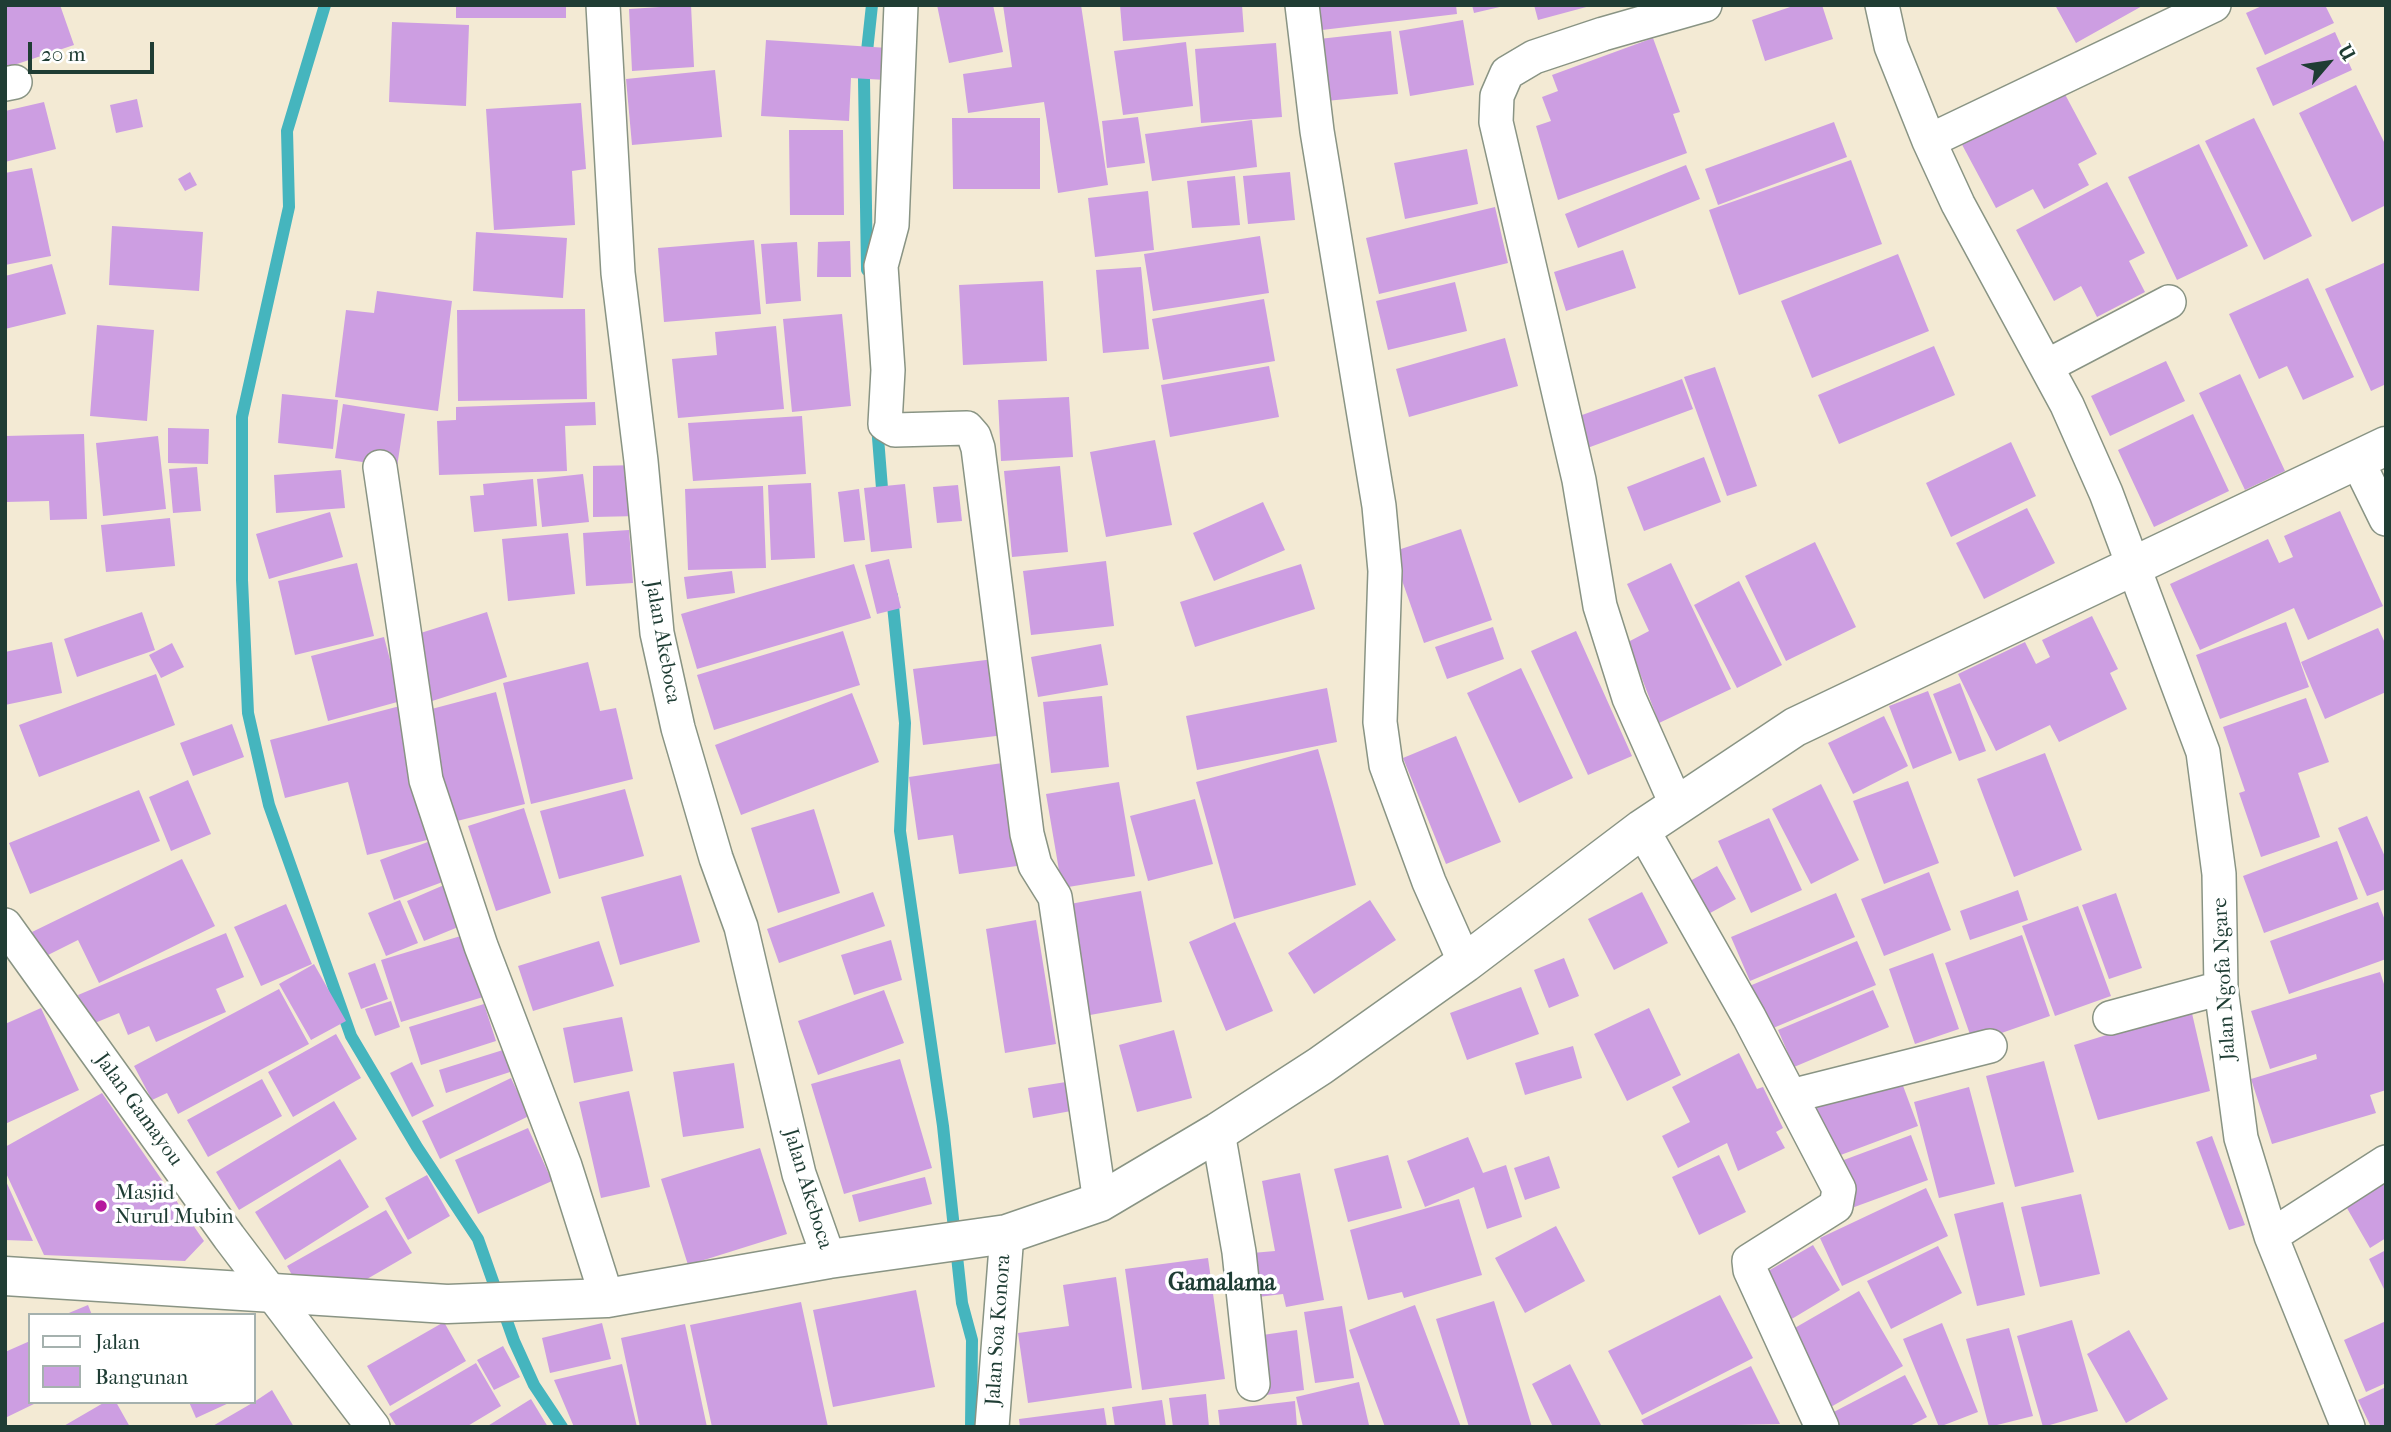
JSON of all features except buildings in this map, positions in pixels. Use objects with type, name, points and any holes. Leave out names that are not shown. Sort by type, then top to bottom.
[{"type":"street","name":"Jalan Akeboca","points":[[603,5],[618,273],[640,447],[657,633],[678,728],[716,858],[741,927],[799,1174],[829,1259]]},
{"type":"street","points":[[901,5],[892,225],[881,266],[888,370],[885,424],[895,430],[967,428],[978,448],[1027,834],[1035,865],[1055,897],[1100,1202]]},
{"type":"street","points":[[1302,5],[1317,131],[1380,506],[1385,571],[1380,722],[1385,765],[1429,882],[1465,963]]},
{"type":"street","points":[[1677,806],[1629,698],[1600,606],[1579,480],[1496,122],[1497,96],[1507,74],[1534,57],[1705,5]]},
{"type":"street","name":"Jalan Ngofa Ngare","points":[[1882,5],[1891,46],[1929,141],[1958,204],[2047,366],[2106,493],[2203,752],[2220,874],[2221,988],[2241,1138],[2271,1236],[2348,1427]]},
{"type":"street","points":[[1929,141],[2214,5]]},
{"type":"street","points":[[2047,366],[2169,302]]},
{"type":"street","points":[[5,1276],[447,1304],[607,1298],[829,1259],[990,1236],[1100,1202],[1218,1132],[1320,1066],[1465,963],[1642,829],[1795,727],[2372,453],[2386,520]]},
{"type":"street","points":[[380,467],[426,780],[481,946],[565,1166],[607,1298]]},
{"type":"street","points":[[1642,829],[1791,1096],[1839,1189],[1836,1206],[1750,1258],[1749,1265],[1822,1427]]},
{"type":"street","name":"Jalan Gamayou","points":[[5,925],[273,1295],[373,1427]]},
{"type":"street","points":[[2109,1018],[2221,988]]},
{"type":"street","points":[[1791,1096],[1990,1046]]},
{"type":"street","points":[[1218,1132],[1239,1252],[1252,1384]]},
{"type":"street","points":[[2271,1236],[2386,1162]]},
{"type":"street","name":"Jalan Soa Konora","points":[[990,1236],[992,1427]]},
{"type":"waterway","points":[[325,5],[287,131],[289,207],[242,417],[242,580],[248,713],[269,805],[351,1036],[417,1147],[478,1239],[514,1341],[534,1385],[562,1427]]},
{"type":"waterway","points":[[867,270],[864,79],[872,5]]},
{"type":"waterway","points":[[877,425],[883,501]]},
{"type":"waterway","points":[[892,596],[905,723],[900,831],[943,1126],[962,1303],[972,1340],[971,1427]]},
{"type":"place","name":"Masjid Nurul Mubin","points":[[101,1206]]},
{"type":"district","name":"Gamalama","points":[[1222,1284]]}]
